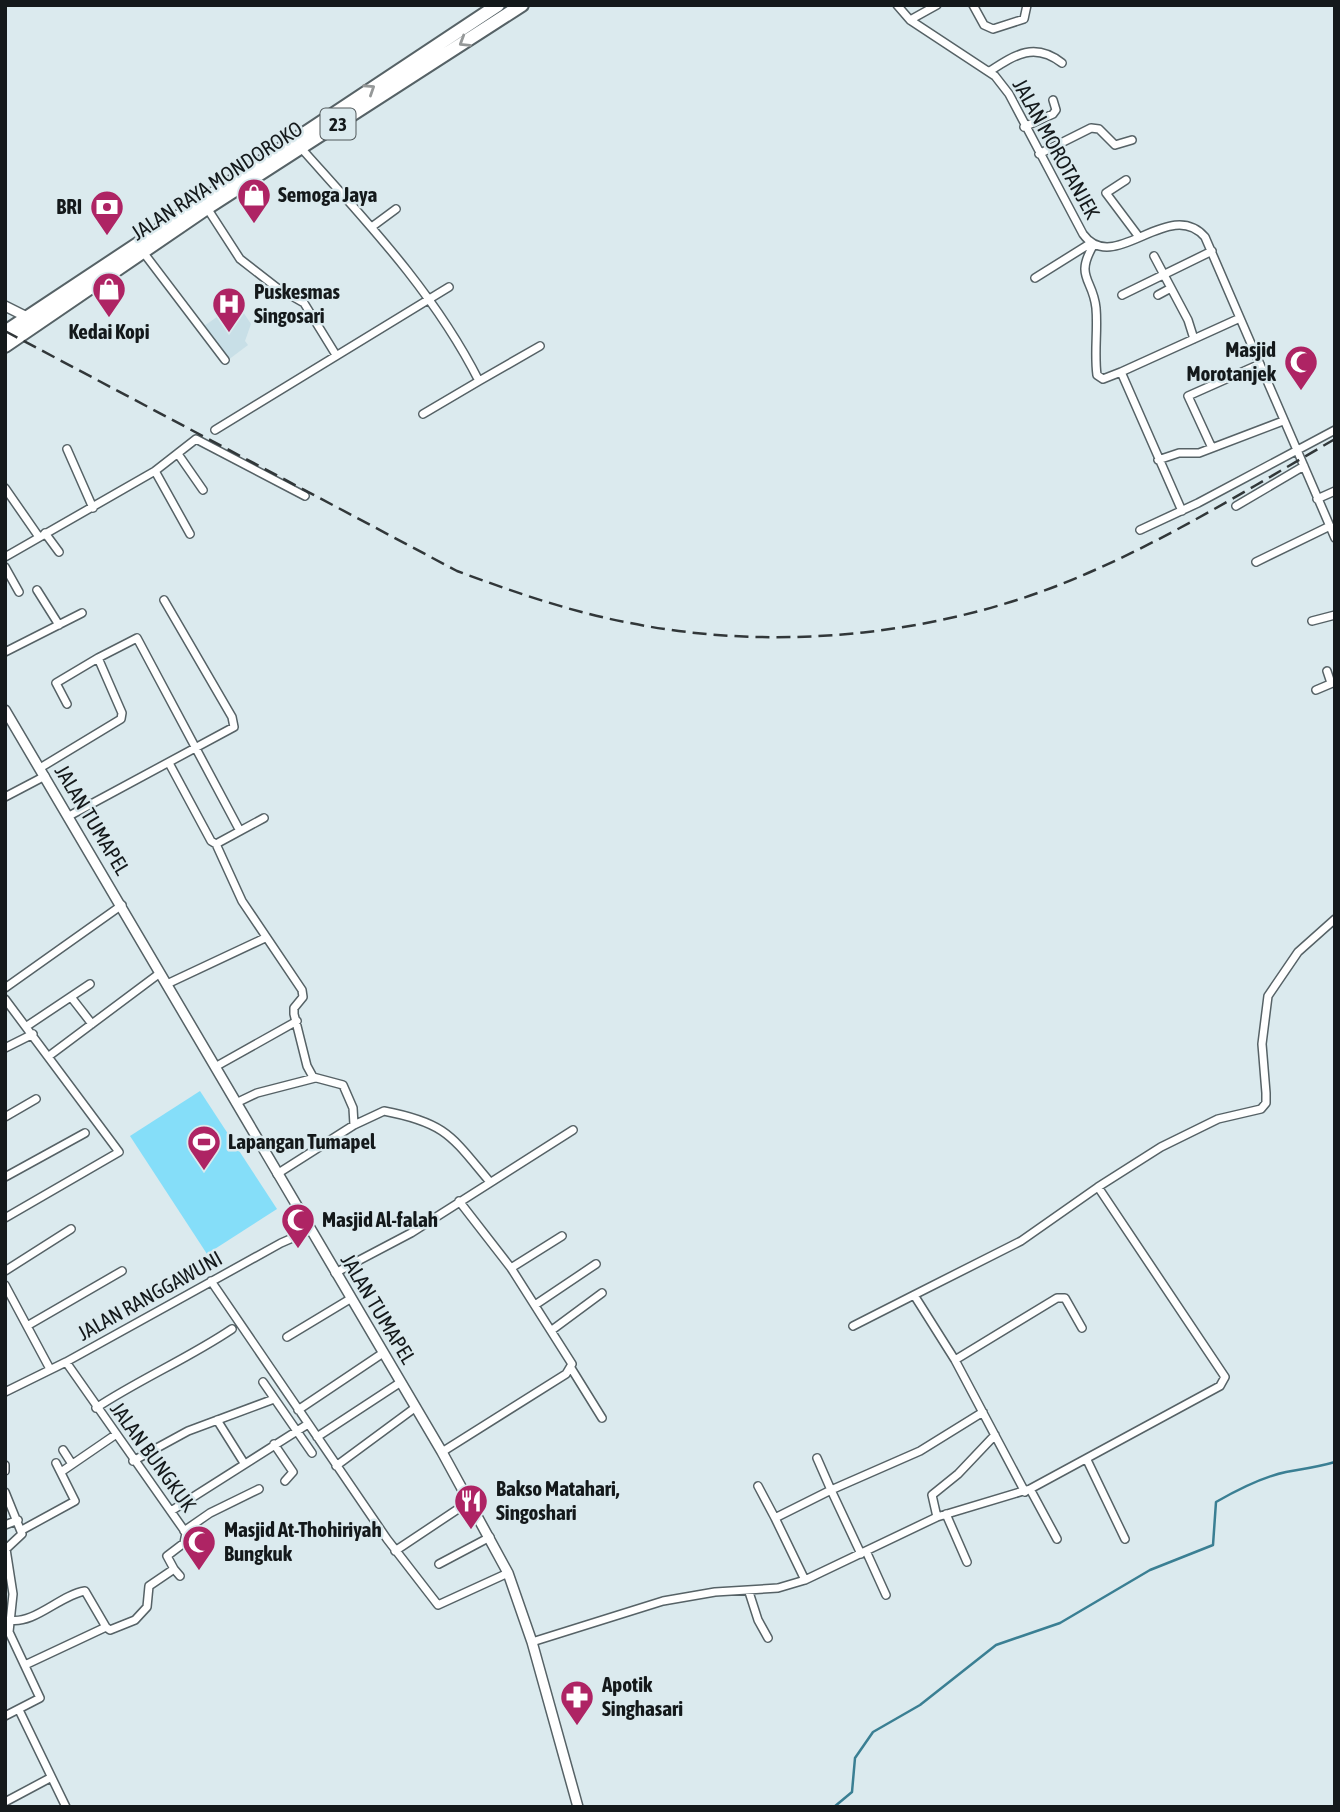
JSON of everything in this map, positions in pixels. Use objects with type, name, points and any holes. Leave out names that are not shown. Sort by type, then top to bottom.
[{"type":"highway","name":"JALAN RAYA MONDOROKO","points":[[5,332],[152,239],[498,5]]},
{"type":"highway","name":"JALAN RAYA MONDOROKO","points":[[5,346],[143,252],[152,239],[207,208],[522,5]]},
{"type":"street","name":"JALAN MOROTANJEK","points":[[897,5],[911,20],[990,71],[1009,94],[1024,127],[1083,234],[1093,244],[1108,248],[1179,223],[1200,231],[1212,251],[1335,538]]},
{"type":"street","points":[[911,20],[937,5]]},
{"type":"street","points":[[973,5],[984,25],[993,29],[1024,19],[1027,5]]},
{"type":"street","points":[[990,71],[1031,51],[1041,50],[1062,63]]},
{"type":"street","points":[[1024,127],[1053,114],[1056,110],[1053,100]]},
{"type":"street","points":[[1039,154],[1091,128],[1099,129],[1113,144],[1132,140]]},
{"type":"street","points":[[301,148],[351,206],[373,226],[430,299],[479,381]]},
{"type":"street","points":[[1126,180],[1106,193],[1139,237]]},
{"type":"street","points":[[207,208],[240,259],[276,287],[304,303],[335,355]]},
{"type":"street","points":[[373,226],[396,209]]},
{"type":"street","points":[[1035,278],[1093,244]]},
{"type":"street","points":[[1093,244],[1085,267],[1086,284],[1096,306],[1097,373],[1101,380],[1240,318]]},
{"type":"street","points":[[1122,295],[1212,251]]},
{"type":"street","points":[[143,252],[225,360]]},
{"type":"street","points":[[1154,256],[1194,339]]},
{"type":"street","points":[[215,430],[449,287]]},
{"type":"street","points":[[1158,295],[1171,288]]},
{"type":"street","points":[[5,306],[27,317]]},
{"type":"street","points":[[423,414],[540,346]]},
{"type":"street","points":[[1212,447],[1188,396],[1261,364]]},
{"type":"street","points":[[1121,372],[1140,410],[1158,460],[1182,511]]},
{"type":"street","points":[[1158,460],[1179,453],[1190,455],[1283,421]]},
{"type":"street","points":[[1140,530],[1182,511],[1335,430]]},
{"type":"street","points":[[5,557],[155,471],[197,439],[305,496]]},
{"type":"street","points":[[67,449],[93,508]]},
{"type":"street","points":[[178,454],[203,490]]},
{"type":"street","points":[[1237,506],[1304,466]]},
{"type":"street","points":[[155,471],[190,534]]},
{"type":"street","points":[[5,488],[59,552]]},
{"type":"street","points":[[1317,499],[1335,491]]},
{"type":"street","points":[[1256,562],[1329,526]]},
{"type":"street","points":[[5,567],[19,592]]},
{"type":"street","points":[[37,590],[59,625]]},
{"type":"street","points":[[69,816],[232,729],[234,723],[164,600]]},
{"type":"street","points":[[5,652],[82,613]]},
{"type":"street","points":[[1312,621],[1335,615]]},
{"type":"street","points":[[67,704],[56,683],[132,638],[140,640],[240,831]]},
{"type":"street","points":[[5,797],[121,719],[122,713],[98,658]]},
{"type":"street","points":[[1316,690],[1333,682],[1327,671]]},
{"type":"street","name":"JALAN TUMAPEL","points":[[5,710],[122,905],[490,1537],[508,1573],[532,1642],[576,1802]]},
{"type":"street","points":[[169,763],[211,841],[216,844],[242,901],[302,990],[303,997],[294,1008],[307,1066],[315,1078]]},
{"type":"street","points":[[216,844],[264,818]]},
{"type":"street","points":[[5,988],[122,905]]},
{"type":"street","points":[[853,1326],[1021,1241],[1098,1186],[1161,1147],[1203,1125],[1261,1110],[1266,1103],[1262,1023],[1268,996],[1298,952],[1335,919]]},
{"type":"street","points":[[167,984],[265,938]]},
{"type":"street","points":[[49,1056],[160,973]]},
{"type":"street","points":[[27,1026],[90,984]]},
{"type":"street","points":[[71,997],[92,1024]]},
{"type":"street","points":[[5,999],[27,1026],[30,1036],[49,1056],[115,1154],[5,1217]]},
{"type":"street","points":[[215,1067],[297,1021]]},
{"type":"street","points":[[8,1046],[30,1036]]},
{"type":"street","points":[[236,1103],[257,1093],[315,1078],[343,1085],[351,1098],[354,1125]]},
{"type":"street","points":[[5,1117],[36,1099]]},
{"type":"street","points":[[277,1174],[354,1125],[384,1111],[436,1127],[453,1136],[490,1182]]},
{"type":"street","points":[[335,1273],[411,1233],[573,1130]]},
{"type":"street","points":[[5,1177],[85,1133]]},
{"type":"street","points":[[532,1642],[663,1601],[715,1592],[749,1592],[805,1580],[937,1517],[1028,1490],[1220,1386],[1225,1377],[1098,1186]]},
{"type":"street","points":[[459,1201],[511,1268],[570,1358],[571,1368],[603,1418]]},
{"type":"street","points":[[5,1271],[71,1229]]},
{"type":"street","name":"JALAN RANGGAWUNI","points":[[5,1392],[311,1230]]},
{"type":"street","points":[[511,1268],[562,1236]]},
{"type":"street","points":[[535,1305],[596,1264]]},
{"type":"street","points":[[27,1326],[122,1271]]},
{"type":"street","points":[[209,1282],[298,1410],[312,1453]]},
{"type":"street","points":[[5,1285],[50,1369]]},
{"type":"street","points":[[552,1330],[602,1293]]},
{"type":"street","points":[[914,1295],[955,1360],[995,1435],[1057,1539]]},
{"type":"street","points":[[955,1360],[1057,1297],[1065,1298],[1082,1328]]},
{"type":"street","points":[[287,1337],[350,1298]]},
{"type":"street","points":[[96,1408],[134,1383],[209,1345],[233,1329]]},
{"type":"street","points":[[298,1410],[383,1353]]},
{"type":"street","name":"JALAN BUNGKUK","points":[[66,1362],[184,1531],[184,1543],[167,1556],[174,1569]]},
{"type":"street","points":[[442,1452],[571,1368]]},
{"type":"street","points":[[263,1382],[274,1399],[317,1437],[395,1551],[438,1605],[508,1573]]},
{"type":"street","points":[[317,1437],[401,1382]]},
{"type":"street","points":[[133,1461],[188,1431],[274,1399]]},
{"type":"street","points":[[336,1465],[416,1407]]},
{"type":"street","points":[[775,1518],[920,1451],[983,1412]]},
{"type":"street","points":[[217,1420],[244,1463]]},
{"type":"street","points":[[171,1511],[303,1427]]},
{"type":"street","points":[[61,1472],[115,1435]]},
{"type":"street","points":[[937,1517],[932,1495],[958,1474],[995,1435]]},
{"type":"street","points":[[274,1444],[293,1472],[285,1481]]},
{"type":"street","points":[[63,1450],[72,1464]]},
{"type":"street","points":[[817,1458],[886,1595]]},
{"type":"street","points":[[1087,1460],[1125,1539]]},
{"type":"street","points":[[22,1530],[74,1503],[56,1462]]},
{"type":"street","points":[[5,1465],[5,1471]]},
{"type":"street","points":[[758,1486],[805,1580]]},
{"type":"street","points":[[184,1531],[209,1513],[225,1509],[259,1489]]},
{"type":"street","points":[[5,1492],[22,1530],[20,1536],[6,1549],[13,1594],[9,1619],[13,1644],[26,1665],[40,1698],[5,1716]]},
{"type":"street","points":[[395,1551],[470,1501]]},
{"type":"street","points":[[946,1514],[967,1562]]},
{"type":"street","points":[[5,1525],[18,1520]]},
{"type":"street","points":[[439,1564],[490,1537]]},
{"type":"street","points":[[9,1619],[18,1620],[32,1616],[85,1591],[110,1630],[143,1614],[149,1603],[146,1589],[174,1569],[180,1576]]},
{"type":"street","points":[[749,1592],[758,1620],[768,1637]]},
{"type":"street","points":[[26,1665],[106,1627]]},
{"type":"street","points":[[19,1710],[66,1807]]},
{"type":"street","points":[[5,1802],[50,1778]]},
{"type":"shaded area","name":"Puskesmas Singosari","points":[[237,303],[251,324],[245,341],[248,345],[228,360],[204,326]]},
{"type":"shaded area","name":"Lapangan Tumapel","points":[[200,1091],[277,1209],[207,1254],[130,1136]]},
{"type":"waterway","points":[[834,1807],[852,1792],[855,1758],[873,1732],[920,1705],[996,1645],[1060,1623],[1150,1570],[1213,1545],[1216,1502],[1224,1497],[1268,1477],[1335,1462]]},
{"type":"railway","points":[[5,331],[457,571],[586,613],[687,632],[745,637],[804,637],[921,624],[1034,594],[1120,559],[1213,510],[1335,439]]},
{"type":"place","name":"Semoga Jaya","points":[[254,225]]},
{"type":"place","name":"BRI","points":[[107,237]]},
{"type":"place","name":"Kedai Kopi","points":[[109,319]]},
{"type":"place","name":"Puskesmas Singosari","points":[[229,334]]},
{"type":"place","name":"Masjid Morotanjek","points":[[1301,392]]},
{"type":"place","name":"Lapangan Tumapel","points":[[204,1172]]},
{"type":"place","name":"Masjid Al-falah","points":[[298,1250]]},
{"type":"place","name":"Bakso Matahari, Singoshari","points":[[471,1531]]},
{"type":"place","name":"Masjid At-Thohiriyah Bungkuk","points":[[199,1572]]},
{"type":"place","name":"Apotik Singhasari","points":[[577,1727]]}]
